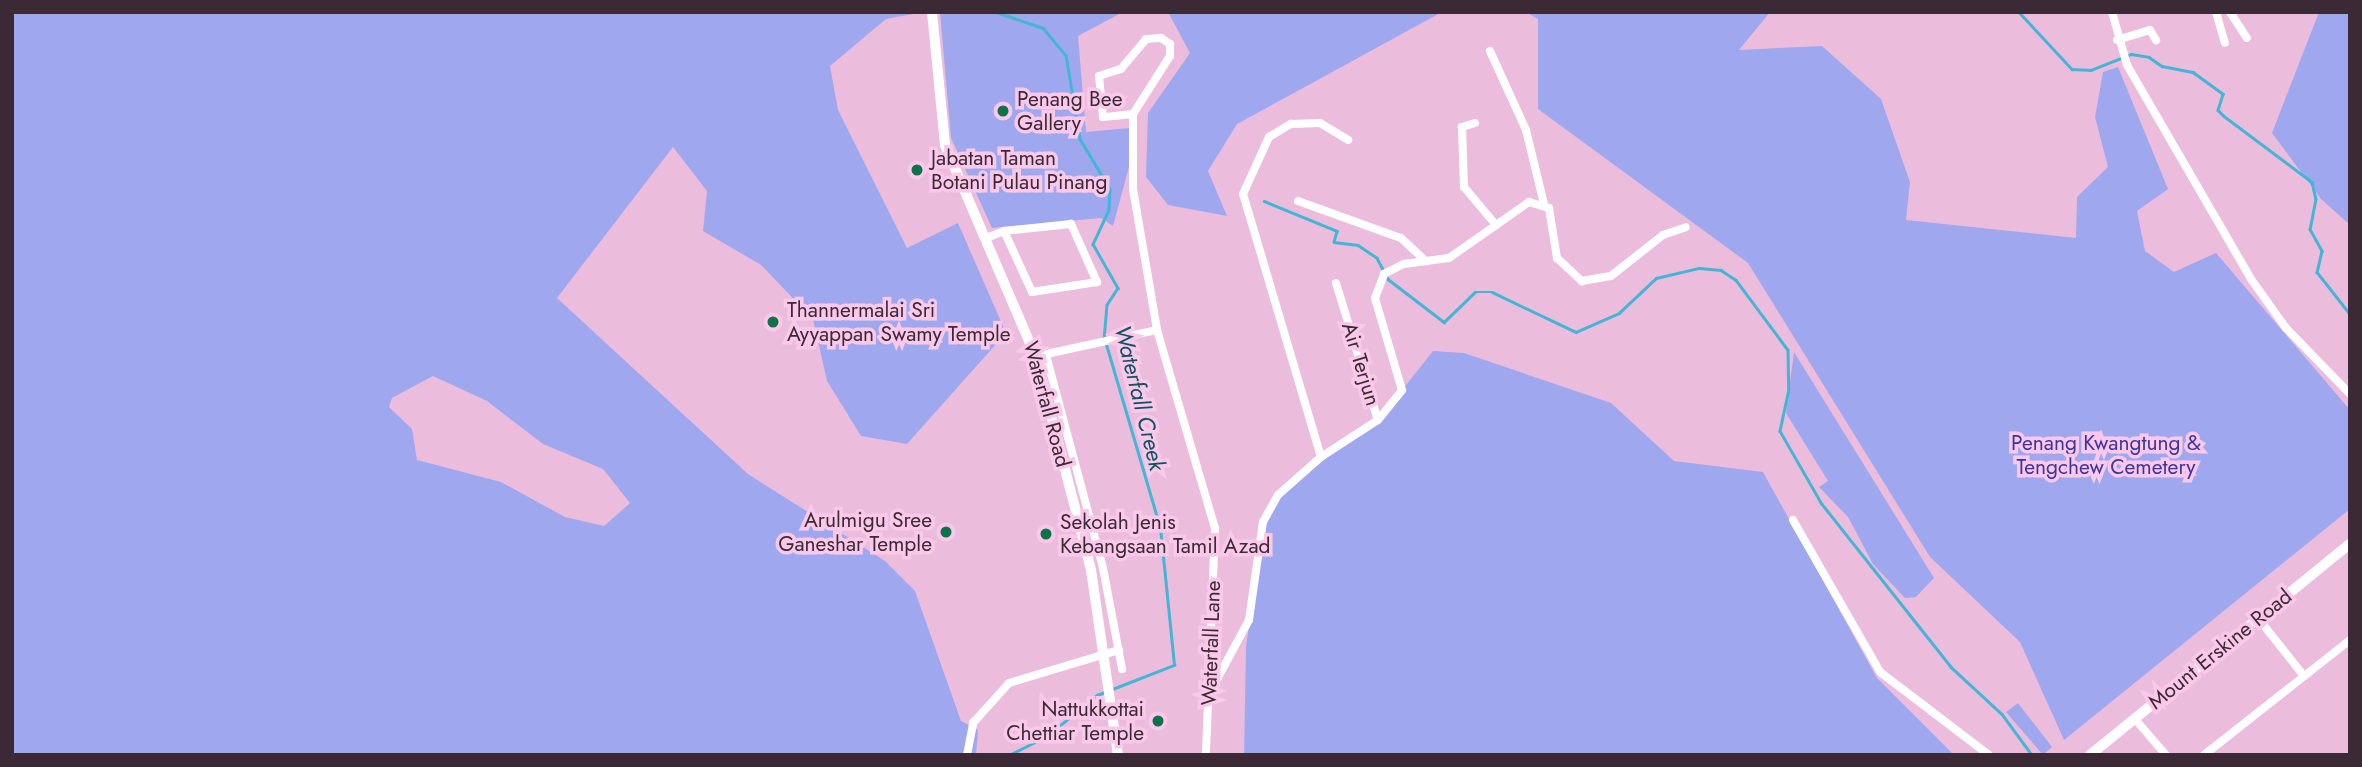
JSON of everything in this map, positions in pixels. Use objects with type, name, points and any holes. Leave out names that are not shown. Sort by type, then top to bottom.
[{"type":"main road","name":"Mount Erskine Road","points":[[2090,755],[2134,718],[2261,622],[2350,544]]},
{"type":"street","name":"Waterfall Road","points":[[932,12],[945,145],[1041,356],[1105,651],[1114,701],[1118,755]]},
{"type":"street","points":[[2112,12],[2117,40],[2127,65],[2251,279],[2286,328],[2350,394]]},
{"type":"street","points":[[2216,12],[2225,43]]},
{"type":"street","points":[[2230,12],[2246,38]]},
{"type":"street","points":[[2117,40],[2150,30],[2156,40]]},
{"type":"street","points":[[1161,38],[1170,44],[1170,56],[1133,114],[1104,117],[1097,79],[1121,69],[1146,39],[1161,38]]},
{"type":"street","points":[[1490,51],[1526,130],[1535,186],[1556,222],[1557,258],[1582,281],[1611,276],[1663,235],[1686,227]]},
{"type":"street","name":"Waterfall Lane","points":[[1133,114],[1133,189],[1157,330],[1215,528],[1206,755]]},
{"type":"street","points":[[1321,457],[1243,194],[1269,137],[1291,124],[1320,123],[1348,140]]},
{"type":"street","points":[[1475,123],[1462,127],[1464,187],[1496,225]]},
{"type":"street","points":[[1378,420],[1402,390],[1375,298],[1387,272],[1426,261],[1449,258],[1529,202],[1535,186]]},
{"type":"street","points":[[1298,201],[1401,238],[1426,261]]},
{"type":"street","points":[[1529,202],[1544,204]]},
{"type":"street","points":[[986,238],[1004,232],[1068,223],[1097,282],[1031,291],[1004,232]]},
{"type":"street","name":"Air Terjun","points":[[1209,694],[1249,620],[1263,522],[1278,495],[1321,457],[1378,420],[1336,283]]},
{"type":"street","points":[[1122,669],[1041,356],[1157,330]]},
{"type":"street","points":[[1793,520],[1880,672],[1989,755]]},
{"type":"street","points":[[2261,622],[2304,676]]},
{"type":"street","points":[[2204,755],[2350,640]]},
{"type":"street","points":[[967,755],[971,727],[1009,683],[1105,651],[1119,650]]},
{"type":"street","points":[[2134,718],[2166,755]]},
{"type":"green space","points":[[12,12],[924,12],[886,19],[830,66],[838,110],[907,248],[958,223],[1006,333],[907,444],[861,436],[827,381],[813,319],[761,265],[703,231],[707,191],[673,147],[557,298],[748,474],[885,561],[915,591],[961,721],[978,730],[976,755],[12,755]],"holes":[[[433,376],[487,401],[543,444],[603,469],[630,503],[604,526],[565,517],[501,482],[417,460],[412,429],[389,407],[392,398]]]},
{"type":"green space","points":[[940,12],[1123,12],[1078,36],[1086,132],[1129,128],[1129,167],[1113,226],[1101,218],[992,228],[951,138]]},
{"type":"green space","points":[[1168,12],[1442,12],[1237,124],[1208,171],[1227,216],[1168,205],[1146,177],[1148,113],[1190,53]]},
{"type":"green space","name":"Penang Kwangtung & Tengchew Cemetery","points":[[1526,12],[1770,12],[1739,50],[1822,46],[1881,99],[1910,182],[1906,220],[2076,238],[2077,197],[2108,167],[2095,117],[2103,72],[2118,67],[2168,189],[2137,211],[2145,251],[2174,272],[2216,253],[2350,410],[2350,509],[2064,740],[2020,642],[1930,557],[1748,263],[1538,109],[1538,19]]},
{"type":"green space","points":[[2319,12],[2350,12],[2350,225],[2321,199],[2272,133]]},
{"type":"green space","points":[[1433,351],[1464,353],[1611,403],[1674,461],[1763,472],[1877,678],[1954,755],[1244,755],[1246,647],[1261,537],[1273,499],[1314,459],[1376,423]]},
{"type":"green space","points":[[1794,352],[1934,578],[1916,597],[1905,598],[1873,564],[1848,517],[1819,487],[1828,481],[1786,413]]},
{"type":"green space","points":[[2018,703],[2052,747],[2043,755],[2006,712]]},
{"type":"waterway","name":"Waterfall Creek","points":[[996,12],[1043,28],[1066,55],[1080,139],[1110,189],[1109,210],[1093,244],[1118,288],[1107,305],[1104,338]]},
{"type":"waterway","points":[[2019,12],[2072,69],[2091,70],[2131,54],[2149,57],[2162,66],[2193,72],[2223,94],[2218,110],[2224,116],[2312,182],[2316,199],[2310,229],[2322,251],[2317,272],[2350,314]]},
{"type":"waterway","points":[[1264,201],[1337,231],[1334,242],[1358,245],[1377,258],[1388,279],[1444,322],[1475,292],[1492,292],[1576,332],[1619,313],[1656,278],[1699,268],[1721,270],[1736,280],[1788,350],[1789,389],[1780,431],[1822,504],[1951,667],[2002,714],[2032,755]]},
{"type":"waterway","name":"Waterfall Creek","points":[[1009,755],[1047,736],[1097,695],[1174,665],[1160,528],[1106,344]]},
{"type":"place","name":"Penang Bee Gallery","points":[[1003,111]]},
{"type":"place","name":"Jabatan Taman Botani Pulau Pinang","points":[[917,170]]},
{"type":"place","name":"Thannermalai Sri Ayyappan Swamy Temple","points":[[773,322]]},
{"type":"place","name":"Arulmigu Sree Ganeshar Temple","points":[[946,532]]},
{"type":"place","name":"Sekolah Jenis Kebangsaan Tamil Azad","points":[[1046,534]]},
{"type":"place","name":"Nattukkottai Chettiar Temple","points":[[1158,721]]}]
